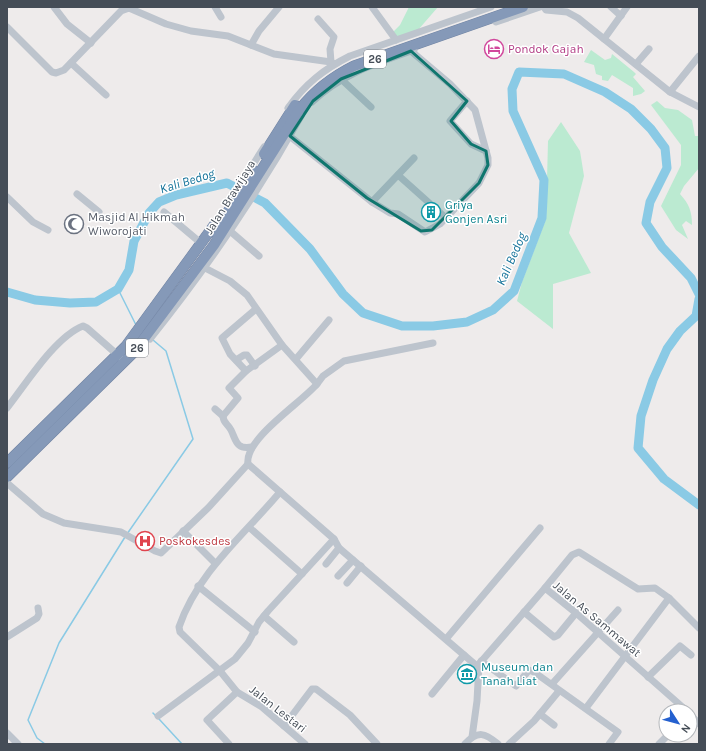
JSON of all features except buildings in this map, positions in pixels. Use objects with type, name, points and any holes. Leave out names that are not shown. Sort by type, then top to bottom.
[{"type":"highway","name":"Jalan Brawijaya","points":[[7,477],[134,352],[180,286],[214,245],[305,91],[332,70],[352,60],[504,7]]},
{"type":"highway","name":"Jalan Brawijaya","points":[[263,163],[288,134],[309,97],[336,75],[354,66],[523,7]]},
{"type":"highway","points":[[158,316],[202,244],[241,198]]},
{"type":"highway","name":"Jalan Brawijaya","points":[[118,356],[141,329],[158,316]]},
{"type":"highway","points":[[7,463],[118,356]]},
{"type":"highway","name":"26","points":[[7,468],[118,356]]},
{"type":"street","points":[[54,7],[67,24],[91,42]]},
{"type":"street","points":[[215,7],[221,17]]},
{"type":"street","points":[[251,45],[259,30],[279,7]]},
{"type":"street","points":[[372,7],[396,40]]},
{"type":"street","points":[[263,163],[300,92],[332,63],[491,7]]},
{"type":"street","points":[[411,51],[475,110],[486,151],[488,165],[479,183],[446,218],[432,230],[425,232],[398,214],[390,213],[372,202],[288,134],[313,101],[341,79],[357,71],[411,51],[540,7]]},
{"type":"street","points":[[544,7],[546,10],[567,12],[578,18],[670,92],[699,107]]},
{"type":"street","points":[[611,7],[621,16]]},
{"type":"street","points":[[604,39],[627,7]]},
{"type":"street","points":[[7,27],[52,72],[61,72],[71,63],[121,9],[134,9],[166,24],[191,31],[228,36],[285,56],[332,63]]},
{"type":"street","points":[[318,19],[334,37],[330,49],[332,63]]},
{"type":"street","points":[[636,64],[648,49]]},
{"type":"street","points":[[670,92],[699,56]]},
{"type":"street","points":[[71,63],[106,95]]},
{"type":"street","points":[[341,79],[371,107]]},
{"type":"street","points":[[467,101],[450,121],[470,144],[486,151]]},
{"type":"street","points":[[372,202],[414,158]]},
{"type":"street","points":[[398,175],[446,218]]},
{"type":"street","points":[[77,194],[100,212]]},
{"type":"street","points":[[7,197],[33,222],[48,230]]},
{"type":"street","points":[[241,198],[230,231],[205,268],[158,316],[137,354],[7,483],[43,514],[64,523],[121,532],[136,539],[154,552],[161,553],[248,464]]},
{"type":"street","points":[[164,212],[202,244]]},
{"type":"street","points":[[230,231],[259,256]]},
{"type":"street","points":[[205,268],[238,287],[247,295],[282,345],[317,384]]},
{"type":"street","points":[[246,371],[236,360],[222,338],[256,309]]},
{"type":"street","points":[[296,359],[329,320]]},
{"type":"street","points":[[8,403],[49,353],[77,329],[83,326],[118,356]]},
{"type":"street","points":[[433,343],[344,361],[323,376],[317,384],[268,429],[252,447],[247,459],[248,464],[334,539],[339,548],[359,568],[464,655],[516,686],[529,670],[552,684],[559,691],[619,732],[609,744]]},
{"type":"street","points":[[223,416],[238,399],[229,388],[246,371],[255,366],[282,345]]},
{"type":"street","points":[[236,360],[244,355],[247,355],[255,366]]},
{"type":"street","points":[[215,409],[223,416],[224,422],[230,428],[234,441],[241,446],[252,447]]},
{"type":"street","points":[[229,744],[207,720],[236,692],[220,671],[183,635],[179,627],[190,599],[215,563],[250,528],[280,492]]},
{"type":"street","points":[[250,528],[302,574]]},
{"type":"street","points":[[446,639],[540,528]]},
{"type":"street","points":[[183,531],[215,563]]},
{"type":"street","points":[[158,716],[197,686],[220,671],[242,651],[264,616],[334,539]]},
{"type":"street","points":[[326,564],[339,548]]},
{"type":"street","points":[[545,588],[572,555],[579,552],[638,589],[653,588],[669,598],[699,628]]},
{"type":"street","points":[[338,576],[352,561]]},
{"type":"street","points":[[347,583],[359,568]]},
{"type":"street","points":[[198,586],[255,632]]},
{"type":"street","name":"Jalan As Sammawat","points":[[480,664],[545,588],[598,632],[678,703]]},
{"type":"street","points":[[586,708],[624,655],[669,598]]},
{"type":"street","points":[[7,637],[37,618],[39,614],[38,608]]},
{"type":"street","points":[[552,684],[618,610]]},
{"type":"street","points":[[524,612],[554,637],[558,635],[576,613]]},
{"type":"street","points":[[264,616],[294,642]]},
{"type":"street","points":[[648,677],[680,646],[691,655]]},
{"type":"street","points":[[432,694],[464,655]]},
{"type":"street","points":[[472,737],[480,664]]},
{"type":"street","points":[[284,726],[312,689],[316,689],[350,715],[377,744]]},
{"type":"street","points":[[509,744],[540,714],[559,691]]},
{"type":"street","name":"Jalan Lestari","points":[[236,692],[262,707],[305,744]]},
{"type":"street","points":[[540,714],[554,725]]},
{"type":"street","points":[[474,727],[480,734],[498,744]]},
{"type":"street","points":[[7,733],[18,744]]},
{"type":"street","points":[[465,744],[472,737],[480,734]]},
{"type":"highlighted area","points":[[411,51],[467,101],[451,121],[471,144],[486,151],[488,165],[479,183],[432,230],[421,231],[367,198],[290,136],[313,101],[341,79]]},
{"type":"green space","points":[[409,7],[438,7],[418,30],[397,37],[393,32],[400,25]]},
{"type":"green space","points":[[591,50],[605,60],[611,58],[612,54],[636,74],[633,77],[645,91],[641,94],[633,96],[633,88],[612,75],[608,81],[602,80],[602,76],[596,74],[594,65],[584,62]]},
{"type":"green space","points":[[657,101],[665,108],[678,110],[692,120],[695,136],[699,136],[699,168],[684,186],[680,194],[686,201],[691,212],[692,225],[686,221],[682,225],[688,239],[676,230],[661,206],[681,165],[681,145],[651,105]]},
{"type":"green space","points":[[561,122],[580,151],[584,176],[569,233],[591,273],[553,284],[553,329],[517,301],[522,282],[546,219],[548,141]]},
{"type":"waterway","name":"Kali Bedog","points":[[7,292],[35,300],[70,303],[96,302],[118,289],[129,270],[134,241],[149,213],[159,202],[176,195],[227,183],[265,203],[310,249],[343,294],[363,313],[402,326],[433,326],[467,322],[493,310],[514,291],[542,218],[544,180],[513,111],[512,89],[519,72],[564,74],[605,92],[631,109],[651,129],[665,148],[667,168],[650,202],[646,223],[662,247],[691,278],[699,294]]},
{"type":"waterway","points":[[118,289],[136,325]]},
{"type":"waterway","name":"Kali Bedog","points":[[699,299],[696,316],[680,331],[667,349],[653,380],[641,416],[638,448],[664,479],[699,505]]},
{"type":"waterway","points":[[127,534],[193,439],[166,351],[153,340]]},
{"type":"waterway","points":[[45,744],[37,738],[28,720],[59,643],[125,537]]},
{"type":"waterway","points":[[153,713],[156,716]]},
{"type":"waterway","points":[[159,719],[182,744]]},
{"type":"place","name":"Pondok Gajah","points":[[494,49]]},
{"type":"place","name":"Griya Gonjen Asri","points":[[431,212]]},
{"type":"place","name":"Masjid Al Hikmah Wiworojati","points":[[74,224]]},
{"type":"place","name":"Poskokesdes","points":[[145,541]]},
{"type":"place","name":"Museum dan Tanah Liat","points":[[467,674]]}]
